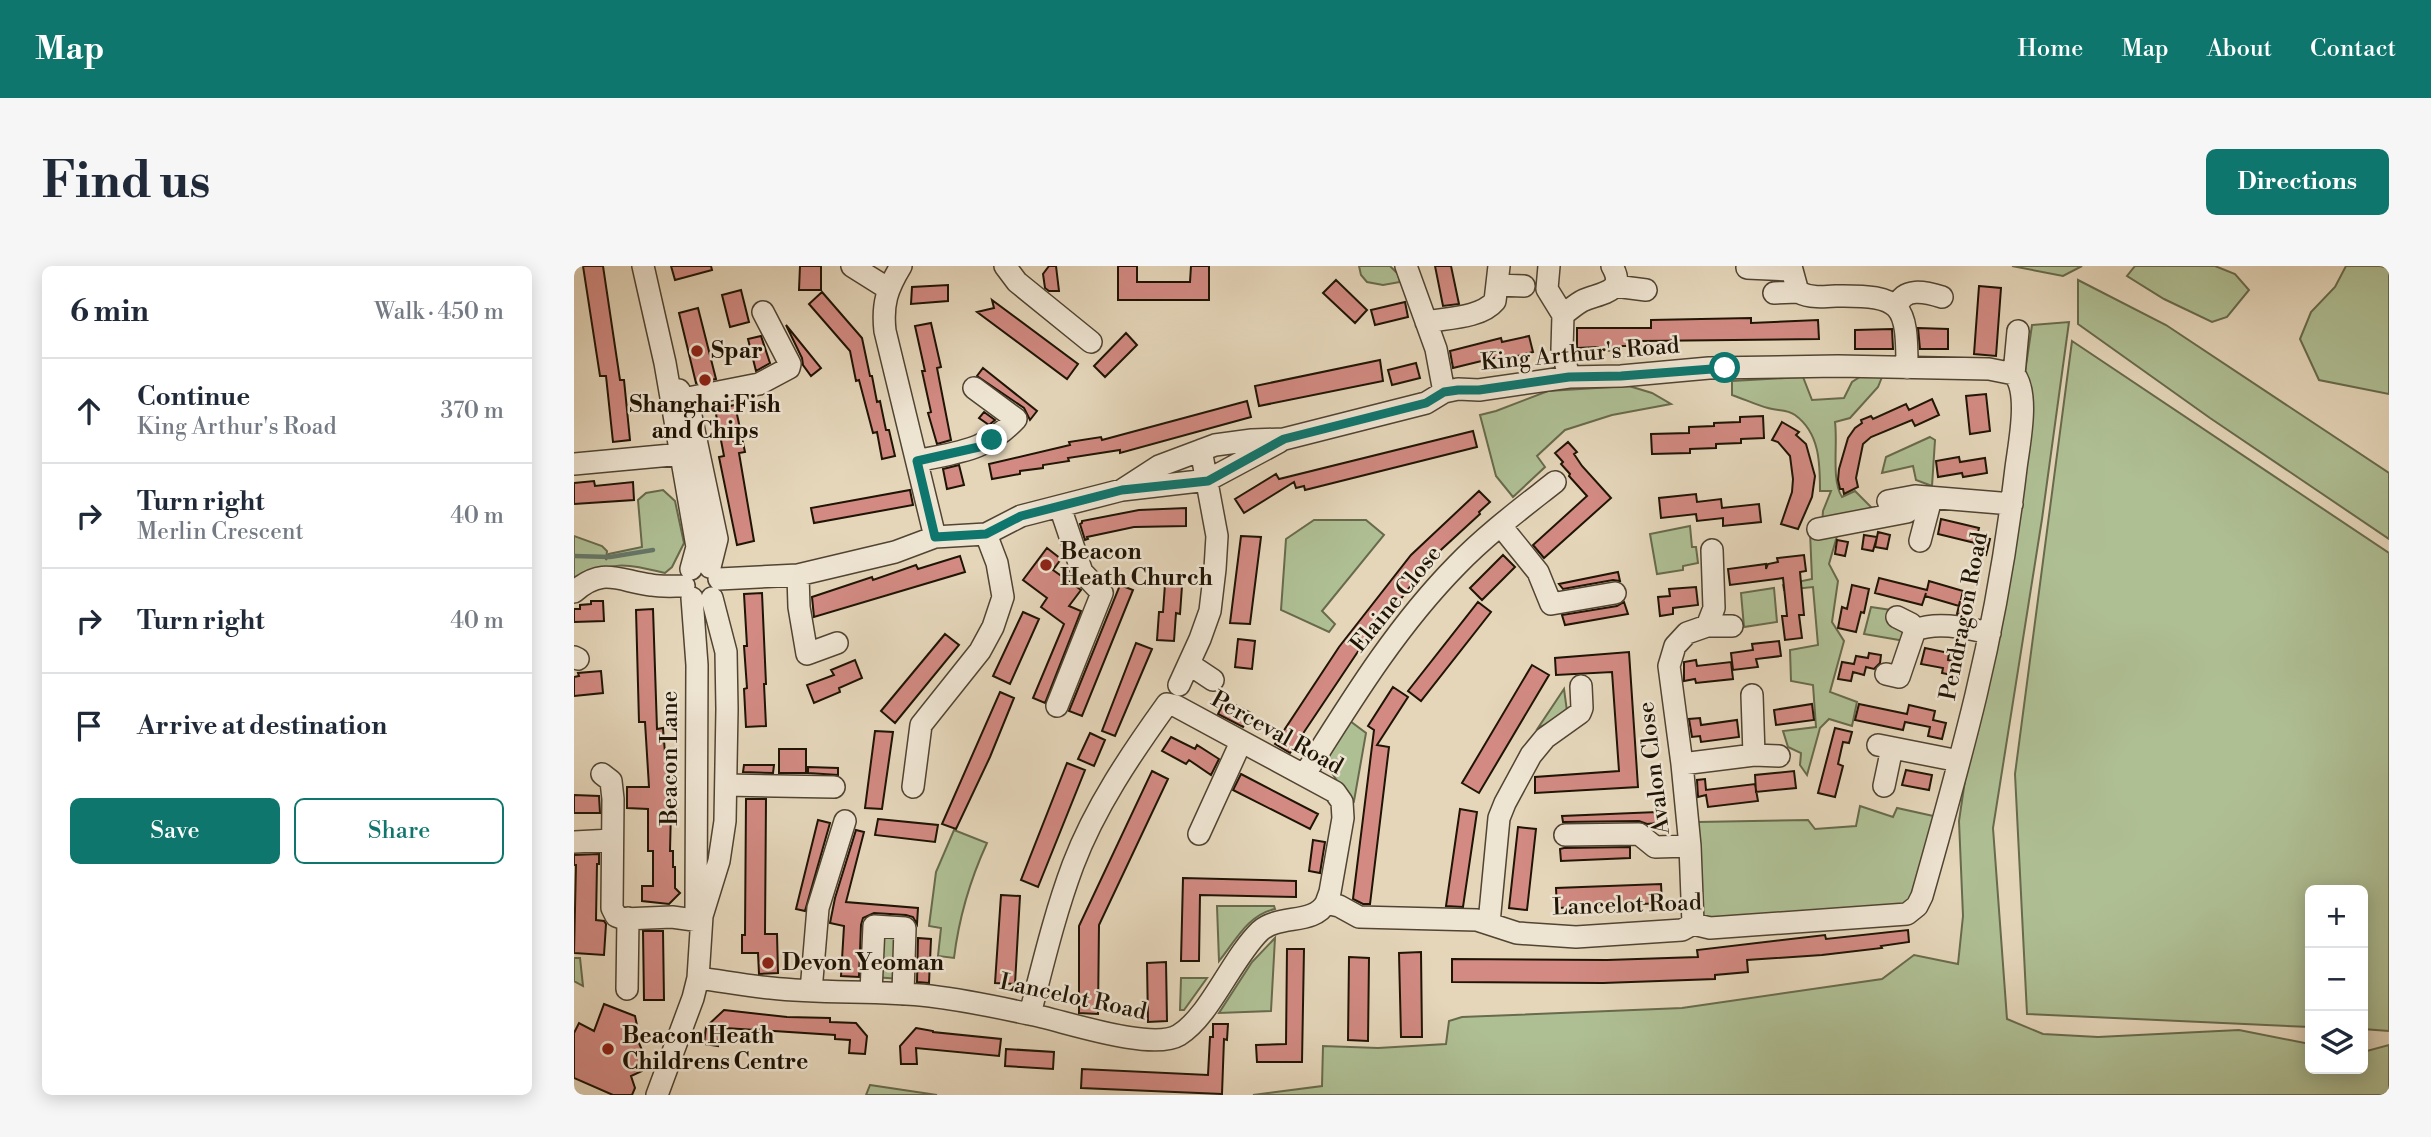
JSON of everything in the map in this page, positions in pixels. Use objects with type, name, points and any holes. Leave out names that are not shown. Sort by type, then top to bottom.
[{"type":"street","name":"Beacon Lane","points":[[643,266],[665,363],[690,453]]},
{"type":"street","points":[[852,266],[887,288]]},
{"type":"street","points":[[901,266],[887,288],[885,331],[935,537]]},
{"type":"street","points":[[1005,266],[1017,282],[1091,342]]},
{"type":"street","points":[[1406,266],[1436,349],[1444,392]]},
{"type":"street","points":[[1549,266],[1547,289],[1563,315],[1562,349],[1569,377]]},
{"type":"street","points":[[1747,268],[1792,270],[1798,292]]},
{"type":"street","points":[[1426,322],[1476,313],[1492,306],[1498,276],[1524,286]]},
{"type":"street","points":[[1563,315],[1584,300],[1605,295],[1613,276],[1646,290]]},
{"type":"street","points":[[1774,293],[1798,292],[1814,297],[1875,297],[1897,308],[1906,320],[1907,368]]},
{"type":"street","points":[[1897,308],[1904,295],[1913,292],[1942,297]]},
{"type":"street","points":[[683,399],[759,384],[789,368],[790,364],[763,312]]},
{"type":"street","name":"Pendragon Road","points":[[1917,906],[1959,761],[1990,633],[2012,504],[2021,431],[2022,391],[2020,381],[2014,374],[2018,331]]},
{"type":"street","name":"Beacon Lane","points":[[665,363],[691,416],[690,453],[701,583],[697,665],[696,910],[702,918]]},
{"type":"street","name":"King Arthur's Road","points":[[1122,490],[1158,466],[1214,445],[1284,439],[1426,403],[1444,392],[1458,390],[1479,390],[1569,377],[1621,376],[1709,368],[1839,366],[1989,369],[2014,374]]},
{"type":"street","points":[[917,461],[979,447],[1003,432],[1016,419],[974,388]]},
{"type":"street","name":"King Arthur's Road","points":[[574,592],[587,582],[607,576],[650,585],[798,575],[895,552],[935,537],[986,534],[1021,516],[1122,490],[1208,481],[1284,439]]},
{"type":"street","points":[[1179,685],[1210,611],[1215,569],[1217,536],[1201,450]]},
{"type":"street","points":[[574,464],[690,453]]},
{"type":"street","name":"Elaine Close","points":[[1305,774],[1376,664],[1417,611],[1457,565],[1555,482]]},
{"type":"street","points":[[1888,501],[1915,496],[2012,504]]},
{"type":"street","points":[[1818,528],[1908,512],[1927,498]]},
{"type":"street","points":[[1920,541],[1927,498]]},
{"type":"street","points":[[1057,706],[1102,593],[1082,572],[1060,507]]},
{"type":"street","points":[[1501,526],[1538,572],[1551,604],[1615,593]]},
{"type":"street","points":[[913,787],[921,725],[980,651],[993,627],[1003,597],[997,563],[986,534]]},
{"type":"street","points":[[1707,626],[1714,608],[1712,550]]},
{"type":"street","points":[[798,575],[799,607],[807,654],[837,643]]},
{"type":"street","name":"Beacon Lane","points":[[657,1095],[694,998],[702,918],[719,861],[725,821],[726,652],[701,583]]},
{"type":"street","points":[[1897,617],[1911,624],[1915,630]]},
{"type":"street","name":"Avalon Close","points":[[1693,924],[1690,846],[1669,666],[1675,646],[1687,633],[1707,626],[1732,625]]},
{"type":"street","points":[[1915,630],[1936,626],[1990,633]]},
{"type":"street","points":[[1886,674],[1899,677],[1915,630]]},
{"type":"street","points":[[1189,664],[1213,680]]},
{"type":"street","points":[[1489,923],[1499,818],[1531,755],[1545,738],[1580,713],[1581,686]]},
{"type":"street","points":[[1752,695],[1754,755]]},
{"type":"street","name":"Perceval Road","points":[[1030,1014],[1046,947],[1074,863],[1136,747],[1167,704],[1176,706],[1335,792],[1342,802],[1343,818],[1326,903]]},
{"type":"street","points":[[1199,834],[1241,742]]},
{"type":"street","points":[[1884,786],[1885,747],[1959,761]]},
{"type":"street","points":[[1682,764],[1754,755],[1779,756]]},
{"type":"street","points":[[602,774],[611,781],[613,799],[612,908],[616,916],[702,918]]},
{"type":"street","points":[[726,785],[834,786]]},
{"type":"street","points":[[811,991],[818,908],[845,821]]},
{"type":"street","points":[[1565,835],[1639,834],[1655,847],[1690,846]]},
{"type":"street","points":[[574,842],[612,840]]},
{"type":"street","name":"Lancelot Road","points":[[698,978],[772,989],[931,996],[1030,1014],[1111,1035],[1152,1040],[1177,1037],[1195,1022],[1229,971],[1261,930],[1278,921],[1309,916],[1318,912],[1326,903],[1339,906],[1359,917],[1477,920],[1517,933],[1576,937],[1682,930],[1693,924],[1710,928],[1908,914],[1917,906]]},
{"type":"street","points":[[626,989],[628,918]]},
{"type":"street","points":[[871,992],[874,926],[905,928],[903,994]]},
{"type":"green space","points":[[1359,266],[1390,266],[1398,274],[1400,282],[1383,285],[1367,282],[1361,275]]},
{"type":"green space","points":[[2012,266],[2082,266],[2063,276]]},
{"type":"green space","points":[[2135,266],[2215,266],[2235,274],[2249,290],[2227,317],[2212,322],[2164,299],[2127,276]]},
{"type":"green space","points":[[2346,266],[2389,268],[2389,394],[2319,380],[2300,339],[2311,312],[2335,287]]},
{"type":"green space","points":[[2078,280],[2166,325],[2389,473],[2389,539],[2210,418],[2078,324]]},
{"type":"green space","points":[[2069,322],[2042,519],[1993,828],[2007,1019],[2043,1034],[2098,1037],[2239,1030],[2305,1043],[2305,1074],[2368,1074],[2368,1051],[2389,1045],[2389,1092],[2383,1095],[1253,1095],[1322,1086],[1323,1046],[1378,1048],[1446,1044],[1449,1021],[1462,1017],[1682,1008],[1882,979],[1914,955],[1958,964],[1963,916],[1959,821],[2032,325]]},
{"type":"green space","points":[[2072,341],[2389,553],[2389,1031],[2368,1029],[2368,885],[2305,885],[2305,1027],[2027,1014],[2015,774]]},
{"type":"green space","points":[[1866,373],[1882,377],[1878,387],[1850,418],[1835,422],[1836,472],[1842,497],[1855,491],[1873,509],[1822,525],[1823,511],[1831,491],[1820,491],[1819,460],[1809,431],[1792,413],[1764,407],[1732,395],[1732,381],[1803,377],[1812,400],[1844,398],[1852,382]]},
{"type":"green space","points":[[1629,386],[1652,393],[1671,404],[1612,415],[1565,430],[1537,456],[1545,467],[1513,497],[1496,476],[1480,415],[1548,391]]},
{"type":"green space","points":[[1930,437],[1935,440],[1932,486],[1916,480],[1913,466],[1882,473],[1886,457]]},
{"type":"green space","points":[[663,490],[675,501],[684,543],[672,567],[665,573],[639,567],[609,567],[574,580],[574,536],[602,546],[607,551],[606,560],[609,554],[642,547],[638,500],[646,493]]},
{"type":"green space","points":[[1314,520],[1366,520],[1384,535],[1322,611],[1335,624],[1329,632],[1281,610],[1286,539]]},
{"type":"green space","points":[[1690,526],[1692,547],[1696,547],[1698,563],[1683,566],[1683,570],[1657,574],[1650,534]]},
{"type":"green space","points":[[1839,529],[1829,564],[1838,581],[1832,622],[1844,641],[1830,692],[1857,702],[1852,726],[1829,719],[1820,728],[1807,775],[1800,765],[1801,753],[1788,747],[1783,731],[1816,727],[1813,685],[1791,681],[1790,650],[1818,645],[1813,587],[1784,590],[1783,585],[1812,579],[1810,532]]},
{"type":"green space","points":[[1774,588],[1777,622],[1744,627],[1741,593]]},
{"type":"green space","points":[[1871,607],[1891,610],[1905,633],[1905,641],[1864,634]]},
{"type":"green space","points":[[1564,689],[1567,711],[1565,716],[1538,728]]},
{"type":"green space","points":[[1350,721],[1366,733],[1354,801],[1335,778],[1329,762],[1334,746]]},
{"type":"green space","points":[[1860,806],[1893,817],[1897,808],[1938,817],[1914,905],[1699,922],[1698,822],[1808,820],[1815,829],[1856,826]]},
{"type":"green space","points":[[954,830],[987,843],[966,899],[954,958],[938,956],[941,928],[929,926],[936,872]]},
{"type":"green space","points":[[1217,906],[1274,906],[1275,909],[1249,923],[1219,961]]},
{"type":"green space","points":[[877,928],[903,930],[900,979],[874,977]]},
{"type":"green space","points":[[1275,938],[1271,1011],[1219,1013],[1252,962]]},
{"type":"green space","points":[[574,958],[580,958],[583,986],[574,981]]},
{"type":"green space","points":[[1181,978],[1207,978],[1184,1010],[1180,1010]]},
{"type":"green space","points":[[870,1085],[937,1095],[866,1095]]},
{"type":"building","points":[[583,266],[603,266],[620,380],[624,380],[630,440],[613,442],[606,376],[600,376]]},
{"type":"building","points":[[671,266],[711,266],[712,270],[675,280]]},
{"type":"building","points":[[800,266],[821,266],[821,290],[799,290]]},
{"type":"building","points":[[1049,266],[1056,266],[1059,291],[1045,288],[1043,274]]},
{"type":"building","points":[[1118,266],[1137,266],[1137,282],[1190,282],[1191,266],[1209,266],[1209,300],[1118,300]]},
{"type":"building","points":[[1435,266],[1451,266],[1459,304],[1443,306]]},
{"type":"building","points":[[1336,280],[1367,310],[1355,323],[1323,293]]},
{"type":"building","points":[[948,285],[948,301],[911,304],[912,287]]},
{"type":"building","points":[[1979,286],[2001,288],[1996,356],[1974,354]]},
{"type":"building","points":[[741,290],[749,322],[730,327],[722,295]]},
{"type":"building","points":[[822,292],[862,338],[877,402],[880,401],[895,456],[882,459],[877,432],[873,433],[859,380],[856,381],[850,351],[809,304]]},
{"type":"building","points":[[992,300],[1078,364],[1067,379],[977,312],[994,308]]},
{"type":"building","points":[[1405,302],[1408,317],[1375,325],[1371,310]]},
{"type":"building","points":[[698,308],[716,379],[696,383],[679,313]]},
{"type":"building","points":[[1751,318],[1751,323],[1818,320],[1819,339],[1641,341],[1641,346],[1620,346],[1620,350],[1577,348],[1577,328],[1651,328],[1651,320]]},
{"type":"building","points":[[931,323],[941,367],[937,368],[951,440],[937,444],[928,413],[931,412],[922,371],[925,371],[915,326]]},
{"type":"building","points":[[786,325],[821,368],[811,376],[803,365]]},
{"type":"building","points":[[1918,328],[1948,329],[1948,349],[1920,349]]},
{"type":"building","points":[[1892,329],[1893,349],[1855,349],[1855,330]]},
{"type":"building","points":[[1126,333],[1137,345],[1105,377],[1094,366]]},
{"type":"building","points":[[761,336],[770,363],[756,371],[748,339]]},
{"type":"building","points":[[1529,336],[1533,352],[1503,360],[1502,356],[1453,368],[1450,351],[1501,338],[1502,342]]},
{"type":"building","points":[[1380,360],[1383,381],[1259,406],[1255,386]]},
{"type":"building","points":[[1416,363],[1420,378],[1392,385],[1388,370]]},
{"type":"building","points":[[983,368],[1037,411],[1030,420],[1024,408],[977,376]]},
{"type":"building","points":[[1986,394],[1990,431],[1970,434],[1966,396]]},
{"type":"building","points":[[1932,399],[1939,415],[1915,426],[1912,420],[1871,437],[1863,444],[1856,478],[1858,487],[1844,494],[1838,480],[1839,469],[1848,438],[1862,423],[1861,420],[1871,416],[1873,419],[1906,404],[1909,410]]},
{"type":"building","points":[[1247,401],[1251,417],[1120,453],[1120,450],[1068,458],[1069,461],[992,479],[989,464],[1070,445],[1069,442],[1101,437],[1102,440]]},
{"type":"building","points":[[735,405],[745,452],[739,453],[754,541],[737,545],[719,457],[724,456],[715,409]]},
{"type":"building","points":[[984,412],[995,420],[989,425],[979,418]]},
{"type":"building","points":[[1763,416],[1764,438],[1741,439],[1741,443],[1716,444],[1716,448],[1690,449],[1690,453],[1652,454],[1651,434],[1689,433],[1689,427],[1714,426],[1714,423],[1740,422],[1740,417]]},
{"type":"building","points":[[1782,422],[1799,432],[1796,435],[1806,444],[1815,476],[1812,497],[1798,529],[1781,524],[1792,492],[1793,479],[1790,456],[1778,442],[1772,440]]},
{"type":"building","points":[[1473,431],[1477,447],[1305,490],[1304,486],[1296,488],[1294,482],[1244,513],[1235,499],[1276,474],[1279,479]]},
{"type":"building","points":[[1568,442],[1577,452],[1574,454],[1582,466],[1611,498],[1544,558],[1533,545],[1587,496],[1569,476],[1561,464],[1563,462],[1555,453]]},
{"type":"building","points":[[1959,457],[1960,462],[1985,458],[1987,473],[1938,477],[1936,461]]},
{"type":"building","points":[[959,465],[964,485],[947,489],[943,469]]},
{"type":"building","points":[[594,481],[595,486],[633,482],[634,500],[574,504],[574,483]]},
{"type":"building","points":[[910,490],[913,505],[814,523],[811,508]]},
{"type":"building","points":[[1479,491],[1490,502],[1431,559],[1363,649],[1361,647],[1290,753],[1275,744],[1339,647],[1411,555]]},
{"type":"building","points":[[1696,494],[1697,502],[1721,499],[1722,508],[1759,504],[1761,522],[1723,526],[1723,518],[1697,521],[1696,514],[1661,518],[1659,498]]},
{"type":"building","points":[[1186,508],[1186,526],[1134,527],[1087,537],[1085,540],[1080,524],[1082,521],[1139,510]]},
{"type":"building","points":[[1941,519],[1979,528],[1977,536],[1990,539],[1986,555],[1973,552],[1976,539],[1975,543],[1938,534]]},
{"type":"building","points":[[1878,532],[1890,535],[1887,549],[1875,547]]},
{"type":"building","points":[[1864,535],[1877,537],[1873,551],[1862,549]]},
{"type":"building","points":[[1241,536],[1261,537],[1250,624],[1230,623]]},
{"type":"building","points":[[1837,540],[1848,542],[1845,556],[1835,554]]},
{"type":"building","points":[[1047,548],[1061,559],[1053,570],[1081,590],[1069,606],[1081,611],[1045,703],[1033,698],[1064,624],[1041,607],[1047,598],[1023,580]]},
{"type":"building","points":[[1503,555],[1515,567],[1482,600],[1470,588]]},
{"type":"building","points":[[1804,555],[1806,571],[1800,572],[1804,615],[1799,615],[1802,638],[1785,640],[1782,616],[1787,616],[1783,578],[1730,585],[1728,569],[1766,564],[1766,569],[1768,564],[1778,562],[1777,558]]},
{"type":"building","points":[[960,556],[965,572],[814,617],[812,597],[872,577],[873,580],[916,565],[918,569]]},
{"type":"building","points":[[1618,572],[1620,581],[1563,589],[1559,584]]},
{"type":"building","points":[[1879,578],[1927,590],[1929,581],[1963,591],[1961,599],[1974,602],[1970,616],[1957,614],[1959,606],[1925,596],[1922,605],[1875,593]]},
{"type":"building","points":[[1165,584],[1182,586],[1174,641],[1157,640]]},
{"type":"building","points":[[1120,585],[1133,590],[1082,716],[1069,711]]},
{"type":"building","points":[[1852,585],[1869,589],[1864,613],[1861,612],[1856,632],[1838,628],[1842,607],[1847,609]]},
{"type":"building","points":[[1696,587],[1698,605],[1673,608],[1673,614],[1660,616],[1658,597],[1670,596],[1669,589]]},
{"type":"building","points":[[762,593],[766,726],[746,727],[744,646],[747,646],[744,594]]},
{"type":"building","points":[[591,601],[603,601],[604,621],[574,622],[574,609],[580,609],[580,605],[591,604]]},
{"type":"building","points":[[1478,602],[1491,612],[1421,701],[1408,691]]},
{"type":"building","points":[[1624,602],[1628,614],[1565,625],[1562,615],[1617,606]]},
{"type":"building","points":[[653,609],[657,729],[663,728],[665,753],[671,753],[672,787],[676,787],[676,809],[671,809],[670,851],[673,851],[675,888],[680,893],[669,904],[642,901],[642,886],[653,886],[653,851],[648,851],[648,809],[627,808],[627,787],[649,787],[645,722],[639,722],[636,610]]},
{"type":"building","points":[[1023,612],[1039,619],[1010,684],[993,676]]},
{"type":"building","points":[[945,634],[959,645],[895,723],[881,711]]},
{"type":"building","points":[[1238,639],[1255,641],[1252,669],[1235,667]]},
{"type":"building","points":[[1779,641],[1781,656],[1756,659],[1758,667],[1733,670],[1731,653],[1753,650],[1752,644]]},
{"type":"building","points":[[1136,643],[1152,649],[1115,736],[1102,731]]},
{"type":"building","points":[[1925,648],[1949,653],[1948,660],[1958,662],[1956,676],[1942,673],[1943,668],[1921,664]]},
{"type":"building","points":[[1629,652],[1638,787],[1535,793],[1535,777],[1619,771],[1612,672],[1556,675],[1555,658]]},
{"type":"building","points":[[1869,653],[1881,655],[1880,663],[1874,669],[1866,667],[1864,675],[1853,672],[1851,681],[1838,679],[1842,662],[1854,664],[1856,656],[1868,658]]},
{"type":"building","points":[[855,660],[862,678],[839,688],[840,692],[814,703],[807,685],[834,675],[831,670]]},
{"type":"building","points":[[1696,660],[1697,666],[1731,662],[1733,679],[1696,683],[1695,679],[1684,681],[1684,662]]},
{"type":"building","points":[[1532,665],[1549,675],[1479,793],[1462,783]]},
{"type":"building","points":[[601,671],[603,693],[574,696],[574,677],[579,676],[578,673]]},
{"type":"building","points":[[1393,687],[1408,697],[1377,745],[1389,747],[1370,904],[1363,904],[1353,899],[1374,730],[1368,726]]},
{"type":"building","points":[[1000,692],[1014,698],[990,757],[956,829],[942,824]]},
{"type":"building","points":[[1225,700],[1251,713],[1243,727],[1218,714]]},
{"type":"building","points":[[1812,704],[1814,720],[1776,725],[1774,710]]},
{"type":"building","points":[[1859,704],[1907,714],[1909,705],[1935,711],[1933,720],[1946,723],[1942,739],[1928,736],[1930,727],[1905,722],[1903,730],[1855,720]]},
{"type":"building","points":[[1700,718],[1701,725],[1737,720],[1739,737],[1701,742],[1700,736],[1692,737],[1689,719]]},
{"type":"building","points":[[1835,728],[1852,732],[1849,743],[1843,742],[1838,764],[1843,766],[1835,797],[1818,793]]},
{"type":"building","points":[[875,731],[893,732],[882,809],[865,808]]},
{"type":"building","points":[[1090,733],[1105,740],[1094,766],[1078,759]]},
{"type":"building","points":[[1171,737],[1195,749],[1197,745],[1219,759],[1211,775],[1189,760],[1186,764],[1162,751]]},
{"type":"building","points":[[779,749],[806,749],[806,773],[779,773]]},
{"type":"building","points":[[1067,763],[1085,770],[1038,887],[1021,880]]},
{"type":"building","points":[[744,765],[774,765],[773,773],[743,772]]},
{"type":"building","points":[[808,767],[838,768],[838,775],[808,773]]},
{"type":"building","points":[[1906,770],[1932,775],[1929,790],[1902,785]]},
{"type":"building","points":[[1152,771],[1168,779],[1099,925],[1098,1014],[1079,1013],[1079,926]]},
{"type":"building","points":[[1794,771],[1796,788],[1756,792],[1755,775]]},
{"type":"building","points":[[1241,774],[1318,814],[1310,829],[1233,790]]},
{"type":"building","points":[[1705,779],[1706,790],[1755,784],[1758,801],[1708,807],[1706,795],[1698,797],[1697,780]]},
{"type":"building","points":[[574,795],[599,796],[600,813],[574,813]]},
{"type":"building","points":[[746,799],[766,799],[765,934],[777,934],[778,973],[759,974],[758,953],[742,953],[742,935],[745,935]]},
{"type":"building","points":[[1460,809],[1477,812],[1463,907],[1446,906]]},
{"type":"building","points":[[1657,812],[1658,823],[1647,824],[1639,821],[1563,822],[1562,816]]},
{"type":"building","points":[[878,819],[938,825],[935,842],[875,835]]},
{"type":"building","points":[[818,820],[830,823],[805,911],[796,909]]},
{"type":"building","points":[[1518,827],[1536,829],[1527,910],[1509,908]]},
{"type":"building","points":[[856,830],[864,832],[846,902],[918,908],[917,924],[913,917],[906,915],[874,913],[863,918],[859,977],[841,976],[844,926],[830,923]]},
{"type":"building","points":[[1313,840],[1325,842],[1320,873],[1309,871]]},
{"type":"building","points":[[1630,847],[1630,858],[1561,861],[1560,849],[1564,848]]},
{"type":"building","points":[[599,854],[596,920],[606,924],[604,955],[574,953],[574,855]]},
{"type":"building","points":[[1183,878],[1296,881],[1296,897],[1200,895],[1199,961],[1181,961]]},
{"type":"building","points":[[1661,884],[1662,903],[1557,908],[1556,888]]},
{"type":"building","points":[[1001,895],[1020,896],[1015,984],[995,983]]},
{"type":"building","points":[[1908,930],[1909,942],[1822,955],[1747,960],[1748,972],[1715,975],[1715,979],[1603,983],[1452,982],[1452,959],[1607,960],[1698,957],[1697,950],[1825,935],[1826,939]]},
{"type":"building","points":[[643,931],[663,931],[664,1000],[644,1000]]},
{"type":"building","points":[[918,938],[931,939],[929,983],[917,982]]},
{"type":"building","points":[[1287,949],[1304,949],[1302,1062],[1257,1062],[1256,1045],[1286,1044]]},
{"type":"building","points":[[1421,952],[1422,1037],[1401,1037],[1399,953]]},
{"type":"building","points":[[1349,957],[1369,958],[1368,1041],[1348,1040]]},
{"type":"building","points":[[1166,962],[1167,1021],[1148,1022],[1147,963]]},
{"type":"building","name":"Beacon Heath Childrens Centre","points":[[604,1004],[635,1016],[638,1030],[636,1036],[647,1062],[642,1071],[631,1076],[635,1088],[632,1095],[613,1095],[574,1078],[574,1033],[579,1023],[594,1031]]},
{"type":"building","points":[[724,1010],[787,1017],[830,1018],[830,1022],[856,1023],[867,1036],[865,1054],[849,1053],[850,1040],[835,1039],[835,1035],[725,1028],[719,1035],[718,1046],[704,1044],[706,1027]]},
{"type":"building","points":[[1213,1024],[1228,1024],[1227,1040],[1224,1039],[1222,1094],[1081,1088],[1082,1069],[1208,1075]]},
{"type":"building","points":[[916,1028],[1001,1039],[999,1056],[916,1048],[917,1064],[901,1064],[900,1046]]},
{"type":"building","points":[[1006,1049],[1054,1052],[1053,1069],[1005,1066]]},
{"type":"waterway","points":[[574,556],[610,557],[653,550]]},
{"type":"place","name":"Spar","points":[[697,351]]},
{"type":"place","name":"Shanghai Fish and Chips","points":[[705,380]]},
{"type":"place","name":"Beacon Heath Church","points":[[1046,565]]},
{"type":"place","name":"Devon Yeoman","points":[[768,963]]},
{"type":"place","name":"Beacon Heath Childrens Centre","points":[[608,1049]]},
{"type":"route","points":[[992,440],[979,447],[917,461],[935,537],[986,534],[1021,516],[1122,490],[1208,481],[1284,439],[1426,403],[1444,392],[1479,390],[1569,377],[1725,368]]}]
